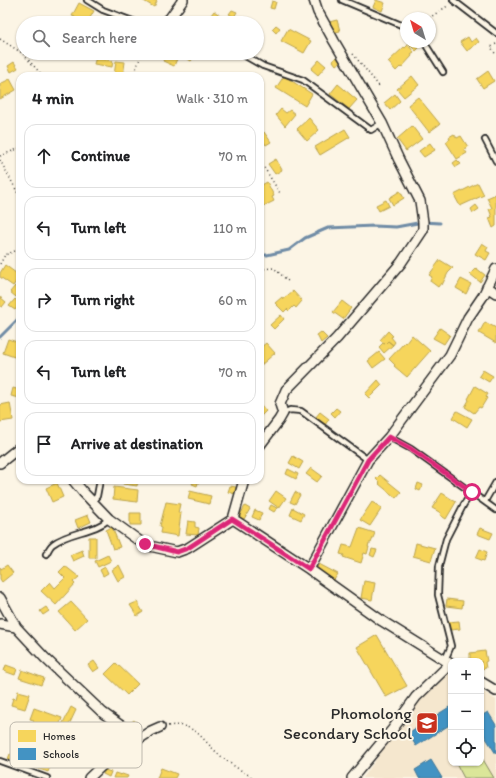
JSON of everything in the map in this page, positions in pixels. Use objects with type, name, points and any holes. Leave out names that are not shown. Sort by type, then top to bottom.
[{"type":"street","points":[[170,16],[183,0]]},
{"type":"street","points":[[264,440],[283,413],[280,404],[286,390],[337,338],[401,263],[423,230],[420,201],[382,123],[318,12],[314,0]]},
{"type":"street","points":[[309,569],[368,460],[389,437],[450,355],[468,318],[488,287],[496,269]]},
{"type":"street","points":[[488,287],[496,293]]},
{"type":"street","points":[[0,463],[16,450]]},
{"type":"street","points":[[76,484],[109,519],[145,544],[177,552],[188,548],[232,519],[243,484]]},
{"type":"street","points":[[232,519],[309,569],[382,622],[448,662]]},
{"type":"street","points":[[0,598],[16,627],[44,658],[103,713],[116,722]]},
{"type":"street","points":[[0,624],[16,627]]},
{"type":"street","points":[[352,778],[392,730],[416,697],[448,664]]},
{"type":"street","points":[[484,684],[496,691]]},
{"type":"street","points":[[142,737],[160,727]]},
{"type":"street","points":[[89,778],[100,768]]},
{"type":"lane","points":[[87,0],[103,10],[119,16]]},
{"type":"lane","points":[[342,0],[400,24]]},
{"type":"lane","points":[[454,1],[496,32]]},
{"type":"lane","points":[[428,48],[443,72]]},
{"type":"lane","points":[[252,60],[263,66],[303,80],[371,130],[382,123]]},
{"type":"lane","points":[[485,140],[496,161]]},
{"type":"lane","points":[[283,413],[290,410],[301,411],[368,460]]},
{"type":"lane","points":[[389,437],[411,449],[496,510]]},
{"type":"lane","points":[[485,501],[496,482]]},
{"type":"lane","points":[[92,502],[97,496],[99,484]]},
{"type":"lane","points":[[450,658],[451,646],[438,595],[439,566],[446,539],[472,492]]},
{"type":"lane","points":[[46,554],[52,544],[65,537],[103,525],[109,519]]},
{"type":"lane","points":[[0,761],[10,765]]},
{"type":"lane","points":[[19,768],[47,778]]},
{"type":"path","points":[[436,13],[454,1]]},
{"type":"path","points":[[0,39],[16,49]]},
{"type":"path","points":[[496,44],[491,47],[496,56]]},
{"type":"path","points":[[344,59],[353,54],[379,86]]},
{"type":"path","points":[[28,60],[39,72]]},
{"type":"path","points":[[137,72],[136,69],[139,60]]},
{"type":"path","points":[[0,156],[16,150]]},
{"type":"path","points":[[0,160],[16,190]]},
{"type":"path","points":[[264,167],[280,193]]},
{"type":"path","points":[[0,264],[5,255],[16,250]]},
{"type":"path","points":[[264,269],[274,268],[289,282]]},
{"type":"path","points":[[160,727],[180,724],[194,730],[222,758],[253,778]]},
{"type":"shaded area","name":"Phomolong Secondary School","points":[[448,674],[448,766],[484,766],[484,692],[496,700],[496,778],[363,778],[419,702]]},
{"type":"green space","points":[[484,761],[494,778],[464,778],[458,766],[484,766]]},
{"type":"building: Homes","points":[[142,0],[156,0],[157,1],[154,7]]},
{"type":"building: Homes","points":[[376,0],[385,3],[382,11],[373,7]]},
{"type":"building: Homes","points":[[272,1],[276,2],[274,9],[270,8]]},
{"type":"building: Homes","points":[[79,3],[94,11],[91,16],[72,16]]},
{"type":"building: Homes","points":[[232,10],[237,12],[235,16],[229,14]]},
{"type":"building: Homes","points":[[214,11],[221,16],[210,16]]},
{"type":"building: Homes","points":[[337,20],[340,31],[332,33],[329,22]]},
{"type":"building: Homes","points":[[276,25],[280,28],[276,33],[272,29]]},
{"type":"building: Homes","points":[[288,29],[311,41],[304,53],[281,41]]},
{"type":"building: Homes","points":[[468,37],[471,42],[476,38],[479,42],[467,51],[460,42]]},
{"type":"building: Homes","points":[[403,48],[411,48],[414,52],[401,68],[400,67],[396,71],[388,62]]},
{"type":"building: Homes","points":[[336,57],[340,62],[336,65],[333,61]]},
{"type":"building: Homes","points":[[95,60],[113,61],[112,67],[94,64]]},
{"type":"building: Homes","points":[[164,60],[176,60],[174,66]]},
{"type":"building: Homes","points":[[319,60],[326,66],[318,75],[311,69]]},
{"type":"building: Homes","points":[[116,61],[125,62],[124,72],[115,72]]},
{"type":"building: Homes","points":[[14,62],[18,68],[11,72],[8,66]]},
{"type":"building: Homes","points":[[488,71],[494,81],[483,88],[477,79]]},
{"type":"building: Homes","points":[[284,76],[312,94],[305,106],[276,88]]},
{"type":"building: Homes","points":[[412,76],[419,85],[404,97],[397,89]]},
{"type":"building: Homes","points":[[10,79],[16,90],[0,99],[0,84]]},
{"type":"building: Homes","points":[[338,84],[357,100],[349,109],[330,94]]},
{"type":"building: Homes","points":[[395,94],[400,101],[390,110],[384,103]]},
{"type":"building: Homes","points":[[418,97],[440,124],[429,132],[408,105]]},
{"type":"building: Homes","points":[[281,109],[286,113],[290,110],[295,114],[285,126],[276,115]]},
{"type":"building: Homes","points":[[309,118],[319,130],[307,141],[297,129]]},
{"type":"building: Homes","points":[[412,126],[422,139],[406,151],[397,139]]},
{"type":"building: Homes","points":[[345,129],[350,137],[320,155],[315,147]]},
{"type":"building: Homes","points":[[264,132],[271,142],[266,145],[264,142]]},
{"type":"building: Homes","points":[[454,134],[457,138],[461,136],[468,147],[464,149],[467,153],[457,159],[446,142],[450,139],[449,137]]},
{"type":"building: Homes","points":[[430,143],[435,150],[424,157],[419,151]]},
{"type":"building: Homes","points":[[276,159],[282,170],[275,174],[268,164]]},
{"type":"building: Homes","points":[[457,160],[461,164],[456,167],[453,163]]},
{"type":"building: Homes","points":[[267,182],[274,196],[272,197],[274,201],[264,206],[264,205],[264,184]]},
{"type":"building: Homes","points":[[478,183],[484,195],[460,206],[454,195]]},
{"type":"building: Homes","points":[[400,191],[404,198],[393,205],[389,198]]},
{"type":"building: Homes","points":[[496,194],[496,226],[493,228],[489,218],[492,217],[489,209],[492,208],[487,198]]},
{"type":"building: Homes","points":[[386,200],[389,206],[379,211],[376,205]]},
{"type":"building: Homes","points":[[476,205],[479,209],[473,213],[471,209]]},
{"type":"building: Homes","points":[[482,243],[488,247],[486,251],[490,253],[486,260],[475,254]]},
{"type":"building: Homes","points":[[440,260],[453,268],[448,273],[442,285],[441,283],[438,287],[430,281],[432,277],[429,275]]},
{"type":"building: Homes","points":[[5,265],[16,273],[16,282],[13,286],[0,277],[0,273]]},
{"type":"building: Homes","points":[[476,268],[485,275],[480,282],[470,274]]},
{"type":"building: Homes","points":[[461,279],[471,284],[466,294],[456,288]]},
{"type":"building: Homes","points":[[15,286],[16,287],[16,297],[10,292]]},
{"type":"building: Homes","points":[[293,291],[302,301],[296,308],[294,306],[289,311],[287,309],[284,312],[275,303]]},
{"type":"building: Homes","points":[[0,297],[6,302],[2,307],[0,306]]},
{"type":"building: Homes","points":[[15,299],[16,300],[15,310],[9,306]]},
{"type":"building: Homes","points":[[342,301],[351,308],[343,319],[333,312]]},
{"type":"building: Homes","points":[[281,315],[284,319],[274,329],[270,325]]},
{"type":"building: Homes","points":[[485,322],[496,328],[496,343],[479,333]]},
{"type":"building: Homes","points":[[440,328],[450,335],[444,344],[433,338]]},
{"type":"building: Homes","points":[[388,331],[393,336],[391,337],[395,342],[393,345],[388,341],[385,344],[380,340]]},
{"type":"building: Homes","points":[[321,332],[327,338],[321,343],[317,335]]},
{"type":"building: Homes","points":[[412,335],[430,351],[407,377],[394,366],[395,365],[389,359],[405,342],[406,343]]},
{"type":"building: Homes","points":[[8,339],[16,342],[16,358],[3,353]]},
{"type":"building: Homes","points":[[388,341],[393,345],[384,353],[379,347]]},
{"type":"building: Homes","points":[[266,343],[275,353],[264,363],[264,345]]},
{"type":"building: Homes","points":[[379,352],[385,359],[373,368],[368,361]]},
{"type":"building: Homes","points":[[483,370],[493,376],[489,382],[479,376]]},
{"type":"building: Homes","points":[[378,380],[382,385],[369,398],[365,394]]},
{"type":"building: Homes","points":[[475,386],[488,394],[481,408],[479,407],[474,413],[465,407]]},
{"type":"building: Homes","points":[[13,388],[16,389],[16,397],[11,396]]},
{"type":"building: Homes","points":[[10,403],[13,420],[0,422],[0,405]]},
{"type":"building: Homes","points":[[336,408],[340,411],[335,417],[331,413]]},
{"type":"building: Homes","points":[[457,411],[472,419],[467,427],[453,418]]},
{"type":"building: Homes","points":[[320,412],[329,419],[325,425],[315,418]]},
{"type":"building: Homes","points":[[293,456],[303,462],[299,469],[289,463]]},
{"type":"building: Homes","points":[[311,468],[322,476],[317,482],[306,474]]},
{"type":"building: Homes","points":[[288,469],[298,474],[296,479],[286,474]]},
{"type":"building: Homes","points":[[380,475],[401,492],[396,498],[379,484],[380,483],[376,479]]},
{"type":"building: Homes","points":[[418,483],[423,485],[420,491],[416,489]]},
{"type":"building: Homes","points":[[57,484],[63,497],[52,502],[46,488]]},
{"type":"building: Homes","points":[[123,484],[137,484],[137,486]]},
{"type":"building: Homes","points":[[230,486],[236,487],[235,494],[228,492]]},
{"type":"building: Homes","points":[[114,487],[138,490],[137,502],[113,499]]},
{"type":"building: Homes","points":[[190,491],[211,496],[209,504],[188,499]]},
{"type":"building: Homes","points":[[276,491],[286,498],[279,508],[269,501]]},
{"type":"building: Homes","points":[[295,492],[300,495],[295,504],[290,502]]},
{"type":"building: Homes","points":[[442,493],[456,502],[446,519],[440,515],[441,513],[432,508]]},
{"type":"building: Homes","points":[[166,502],[180,504],[178,513],[181,513],[178,536],[161,533],[162,527],[160,526]]},
{"type":"building: Homes","points":[[372,502],[382,508],[370,526],[360,520]]},
{"type":"building: Homes","points":[[271,505],[277,508],[274,512],[269,509]]},
{"type":"building: Homes","points":[[245,506],[250,509],[244,519],[239,517]]},
{"type":"building: Homes","points":[[293,508],[304,514],[301,520],[290,515]]},
{"type":"building: Homes","points":[[255,510],[262,513],[259,520],[252,517]]},
{"type":"building: Homes","points":[[130,513],[141,513],[141,525],[130,525]]},
{"type":"building: Homes","points":[[88,515],[91,522],[78,528],[75,520]]},
{"type":"building: Homes","points":[[188,521],[195,522],[195,527],[199,528],[198,535],[186,534]]},
{"type":"building: Homes","points":[[112,527],[120,547],[113,549],[106,530]]},
{"type":"building: Homes","points":[[359,528],[375,533],[371,543],[369,543],[367,554],[364,553],[361,563],[343,557],[344,555],[340,554],[343,545],[352,547]]},
{"type":"building: Homes","points":[[480,528],[493,533],[490,539],[477,534]]},
{"type":"building: Homes","points":[[89,537],[96,537],[96,558],[89,558]]},
{"type":"building: Homes","points":[[416,543],[435,548],[431,561],[413,556]]},
{"type":"building: Homes","points":[[372,549],[377,550],[374,557],[370,555]]},
{"type":"building: Homes","points":[[480,549],[487,552],[484,561],[476,558]]},
{"type":"building: Homes","points":[[82,550],[84,556],[73,561],[70,555]]},
{"type":"building: Homes","points":[[108,555],[111,561],[98,567],[95,561]]},
{"type":"building: Homes","points":[[319,564],[338,574],[334,580],[316,569]]},
{"type":"building: Homes","points":[[7,565],[13,573],[2,582],[0,579],[0,567],[1,569]]},
{"type":"building: Homes","points":[[119,565],[125,577],[118,581],[112,570]]},
{"type":"building: Homes","points":[[65,566],[79,577],[73,582],[75,584],[56,605],[41,591],[50,582],[55,588],[65,578],[59,572]]},
{"type":"building: Homes","points":[[105,567],[108,573],[103,576],[100,570]]},
{"type":"building: Homes","points":[[364,581],[375,583],[372,600],[361,598]]},
{"type":"building: Homes","points":[[447,599],[463,601],[462,608],[446,606]]},
{"type":"building: Homes","points":[[71,602],[87,619],[75,630],[59,612]]},
{"type":"building: Homes","points":[[137,602],[143,612],[137,616],[130,605]]},
{"type":"building: Homes","points":[[46,607],[49,611],[43,615],[40,611]]},
{"type":"building: Homes","points":[[459,621],[460,629],[450,630],[448,622]]},
{"type":"building: Homes","points":[[377,635],[407,686],[386,697],[357,647]]},
{"type":"building: Homes","points":[[485,651],[487,661],[485,662],[486,668],[484,668],[484,658],[470,658],[470,653]]},
{"type":"building: Homes","points":[[94,661],[99,668],[93,672],[88,665]]},
{"type":"building: Homes","points":[[116,663],[138,684],[127,695],[105,674]]},
{"type":"building: Homes","points":[[6,665],[17,669],[15,675],[4,671]]},
{"type":"building: Homes","points":[[22,670],[44,678],[41,685],[19,678]]},
{"type":"building: Homes","points":[[18,691],[30,694],[25,709],[11,705],[13,698],[16,699]]},
{"type":"building: Homes","points":[[71,707],[76,710],[70,722],[64,722]]},
{"type":"building: Homes","points":[[34,708],[62,718],[61,722],[33,722],[34,720],[30,719]]},
{"type":"building: Homes","points":[[36,768],[50,768],[48,772]]},
{"type":"building: Homes","points":[[161,768],[177,774],[175,778],[157,778]]},
{"type":"building: Homes","points":[[105,770],[111,772],[109,777],[103,774]]},
{"type":"building: Homes","points":[[115,773],[128,776],[127,778],[113,778]]},
{"type":"building: Schools","points":[[448,708],[448,726],[416,746],[408,733]]},
{"type":"building: Schools","points":[[488,712],[496,725],[496,754],[484,735],[484,714]]},
{"type":"building: Schools","points":[[431,760],[442,778],[419,778],[415,770]]},
{"type":"waterway","points":[[264,255],[289,250],[305,238],[328,228],[374,226],[396,227],[423,222],[440,223]]},
{"type":"waterway","points":[[0,337],[16,321]]},
{"type":"place","name":"Phomolong Secondary School","points":[[427,723]]},
{"type":"route","points":[[145,544],[177,552],[188,548],[232,519],[309,569],[368,460],[389,437],[411,449],[472,492]]}]
